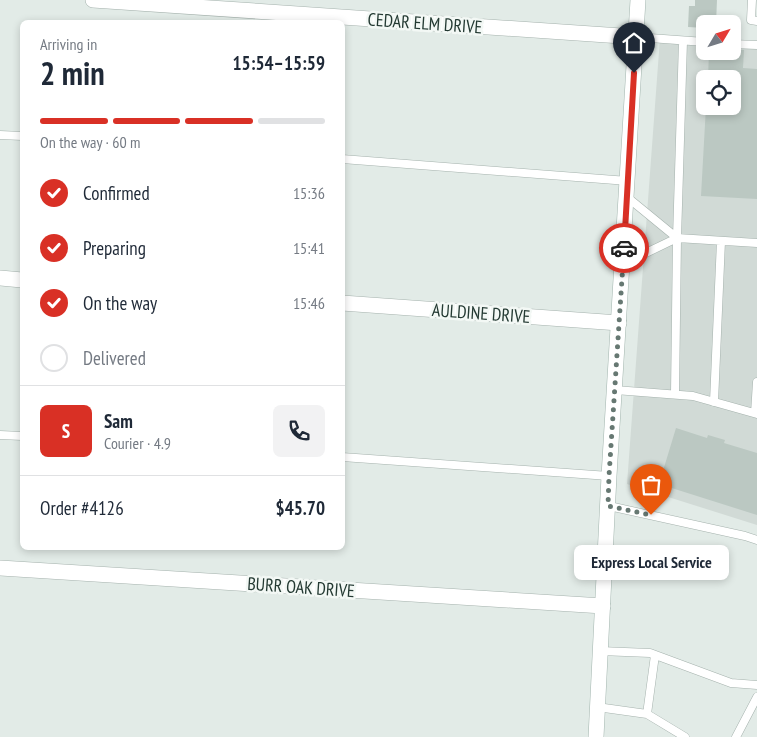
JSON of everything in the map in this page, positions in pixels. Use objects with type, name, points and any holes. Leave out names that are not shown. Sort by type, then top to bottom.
[{"type":"street","name":"CEDAR ELM DRIVE","points":[[93,0],[636,37]]},
{"type":"street","points":[[596,737],[609,476],[638,0]]},
{"type":"street","points":[[0,278],[20,280]]},
{"type":"street","name":"AULDINE DRIVE","points":[[345,303],[619,323]]},
{"type":"street","name":"BURR OAK DRIVE","points":[[0,568],[603,606]]},
{"type":"lane","points":[[752,0],[751,20],[757,21]]},
{"type":"lane","points":[[636,37],[696,42]]},
{"type":"lane","points":[[674,394],[684,41]]},
{"type":"lane","points":[[741,44],[757,45]]},
{"type":"lane","points":[[0,135],[20,136]]},
{"type":"lane","points":[[345,159],[628,181]]},
{"type":"lane","points":[[627,196],[677,238]]},
{"type":"lane","points":[[623,264],[677,238],[757,243]]},
{"type":"lane","points":[[714,402],[721,241]]},
{"type":"lane","points":[[615,390],[694,396],[756,414],[757,382]]},
{"type":"lane","points":[[0,435],[20,436]]},
{"type":"lane","points":[[345,457],[609,476]]},
{"type":"lane","points":[[608,506],[757,540]]},
{"type":"lane","points":[[600,651],[650,653],[731,683],[757,685]]},
{"type":"lane","points":[[647,714],[655,655]]},
{"type":"lane","points":[[736,737],[757,697]]},
{"type":"lane","points":[[598,708],[647,714],[685,737]]},
{"type":"shaded area","points":[[660,38],[696,40],[696,60],[741,60],[741,41],[757,42],[757,525],[627,484]]},
{"type":"building","points":[[695,0],[717,0],[716,15],[696,15],[696,27],[688,27],[689,6],[695,6]]},
{"type":"building","points":[[741,50],[744,50],[743,68],[757,69],[757,199],[701,196],[706,115],[741,115],[741,70],[708,70],[709,60],[741,60]]},
{"type":"building","points":[[676,428],[707,438],[708,435],[725,440],[724,443],[757,453],[757,515],[659,484]]},
{"type":"way so far","points":[[624,248],[608,506],[651,515]]},
{"type":"place","name":"Express Local Service","points":[[651,515]]},
{"type":"route","points":[[624,248],[634,73]]}]
